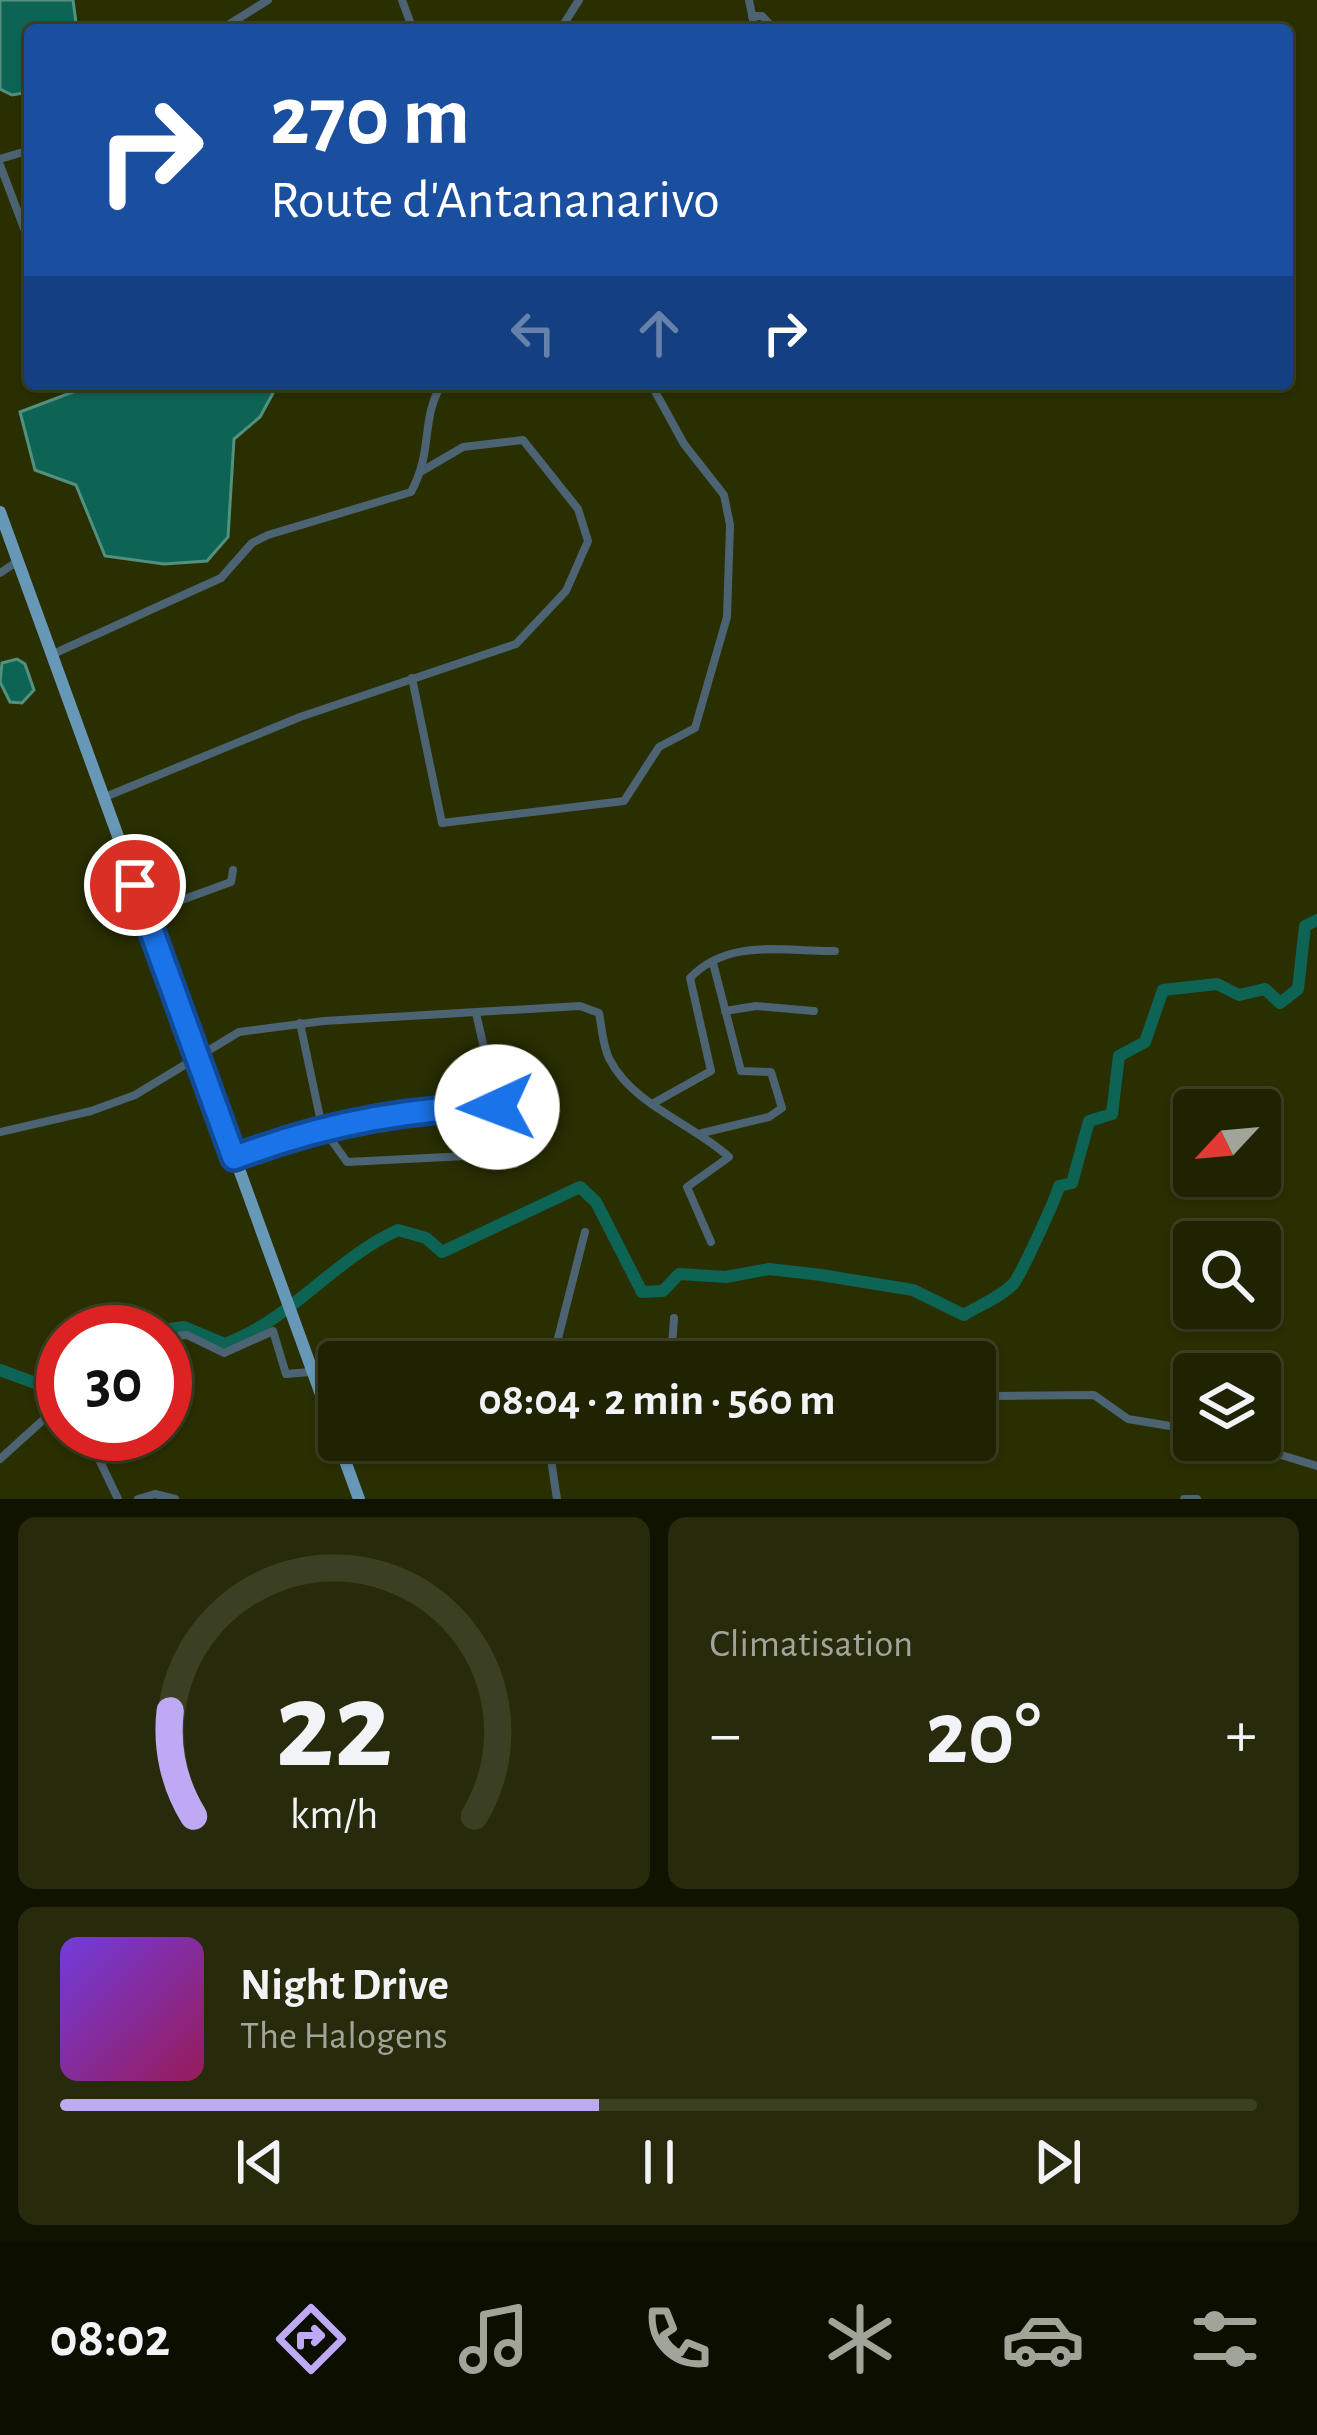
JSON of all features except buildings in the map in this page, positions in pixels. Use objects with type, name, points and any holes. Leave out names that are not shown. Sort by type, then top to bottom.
[{"type":"main road","points":[[0,512],[5,541],[18,561],[53,654],[358,1499]]},
{"type":"street","points":[[230,24],[268,0]]},
{"type":"street","points":[[748,0],[754,24]]},
{"type":"street","points":[[752,16],[762,16],[769,24]]},
{"type":"street","points":[[0,162],[24,228]]},
{"type":"street","points":[[53,654],[221,578],[253,543],[268,535],[411,492],[422,472],[430,403],[438,390]]},
{"type":"street","points":[[412,678],[422,751],[442,823],[623,801],[659,747],[695,728],[727,617],[730,525],[724,495],[684,444],[654,390]]},
{"type":"street","points":[[105,797],[300,717],[516,644],[566,591],[588,542],[578,508],[523,440],[463,448],[422,472]]},
{"type":"street","points":[[0,573],[18,561]]},
{"type":"street","points":[[145,913],[231,882],[233,870]]},
{"type":"street","points":[[652,1104],[711,1071],[690,978],[748,947],[835,951]]},
{"type":"street","points":[[700,1133],[769,1117],[782,1108],[771,1072],[741,1071],[713,963]]},
{"type":"street","points":[[725,1011],[756,1006],[814,1011]]},
{"type":"street","points":[[0,1132],[92,1112],[200,1059],[218,1041],[239,1032],[300,1023],[592,1008],[599,1013],[610,1061],[652,1104],[729,1157],[687,1187],[711,1242]]},
{"type":"street","points":[[476,1012],[497,1107],[502,1162]]},
{"type":"street","points":[[300,1023],[322,1127],[352,1164],[440,1156],[515,1164]]},
{"type":"street","points":[[234,1158],[322,1127],[403,1112],[497,1107]]},
{"type":"street","points":[[557,1341],[585,1232]]},
{"type":"street","points":[[672,1341],[674,1318]]},
{"type":"street","points":[[192,1337],[224,1353],[273,1331],[286,1374],[310,1372]]},
{"type":"street","points":[[996,1396],[1094,1395],[1127,1419],[1173,1427]]},
{"type":"street","points":[[0,1459],[36,1426]]},
{"type":"street","points":[[1281,1455],[1317,1466]]},
{"type":"street","points":[[100,1461],[118,1499]]},
{"type":"street","points":[[551,1461],[556,1499]]},
{"type":"street","points":[[138,1499],[154,1494],[175,1499]]},
{"type":"street","points":[[1184,1499],[1197,1499]]},
{"type":"water","points":[[0,0],[73,0],[76,24],[24,24],[24,93],[12,95],[0,89]]},
{"type":"water","points":[[78,390],[275,390],[260,417],[234,439],[228,537],[207,561],[164,564],[105,556],[76,485],[35,470],[20,412]]},
{"type":"water","points":[[17,659],[25,664],[34,690],[22,703],[10,702],[0,682],[2,663]]},
{"type":"waterway","points":[[192,1330],[225,1344],[271,1320],[353,1257],[398,1230],[426,1238],[442,1252],[580,1187],[596,1202],[642,1292],[663,1291],[679,1274],[726,1277],[769,1269],[913,1290],[964,1315],[1004,1292],[1018,1277],[1059,1186],[1072,1183],[1089,1121],[1112,1114],[1119,1056],[1145,1042],[1163,990],[1217,984],[1239,995],[1265,989],[1280,1003],[1298,989],[1305,926],[1317,920]]},
{"type":"waterway","points":[[0,1370],[36,1383]]},
{"type":"route","points":[[135,885],[234,1158],[322,1127],[403,1112],[497,1107]]}]
